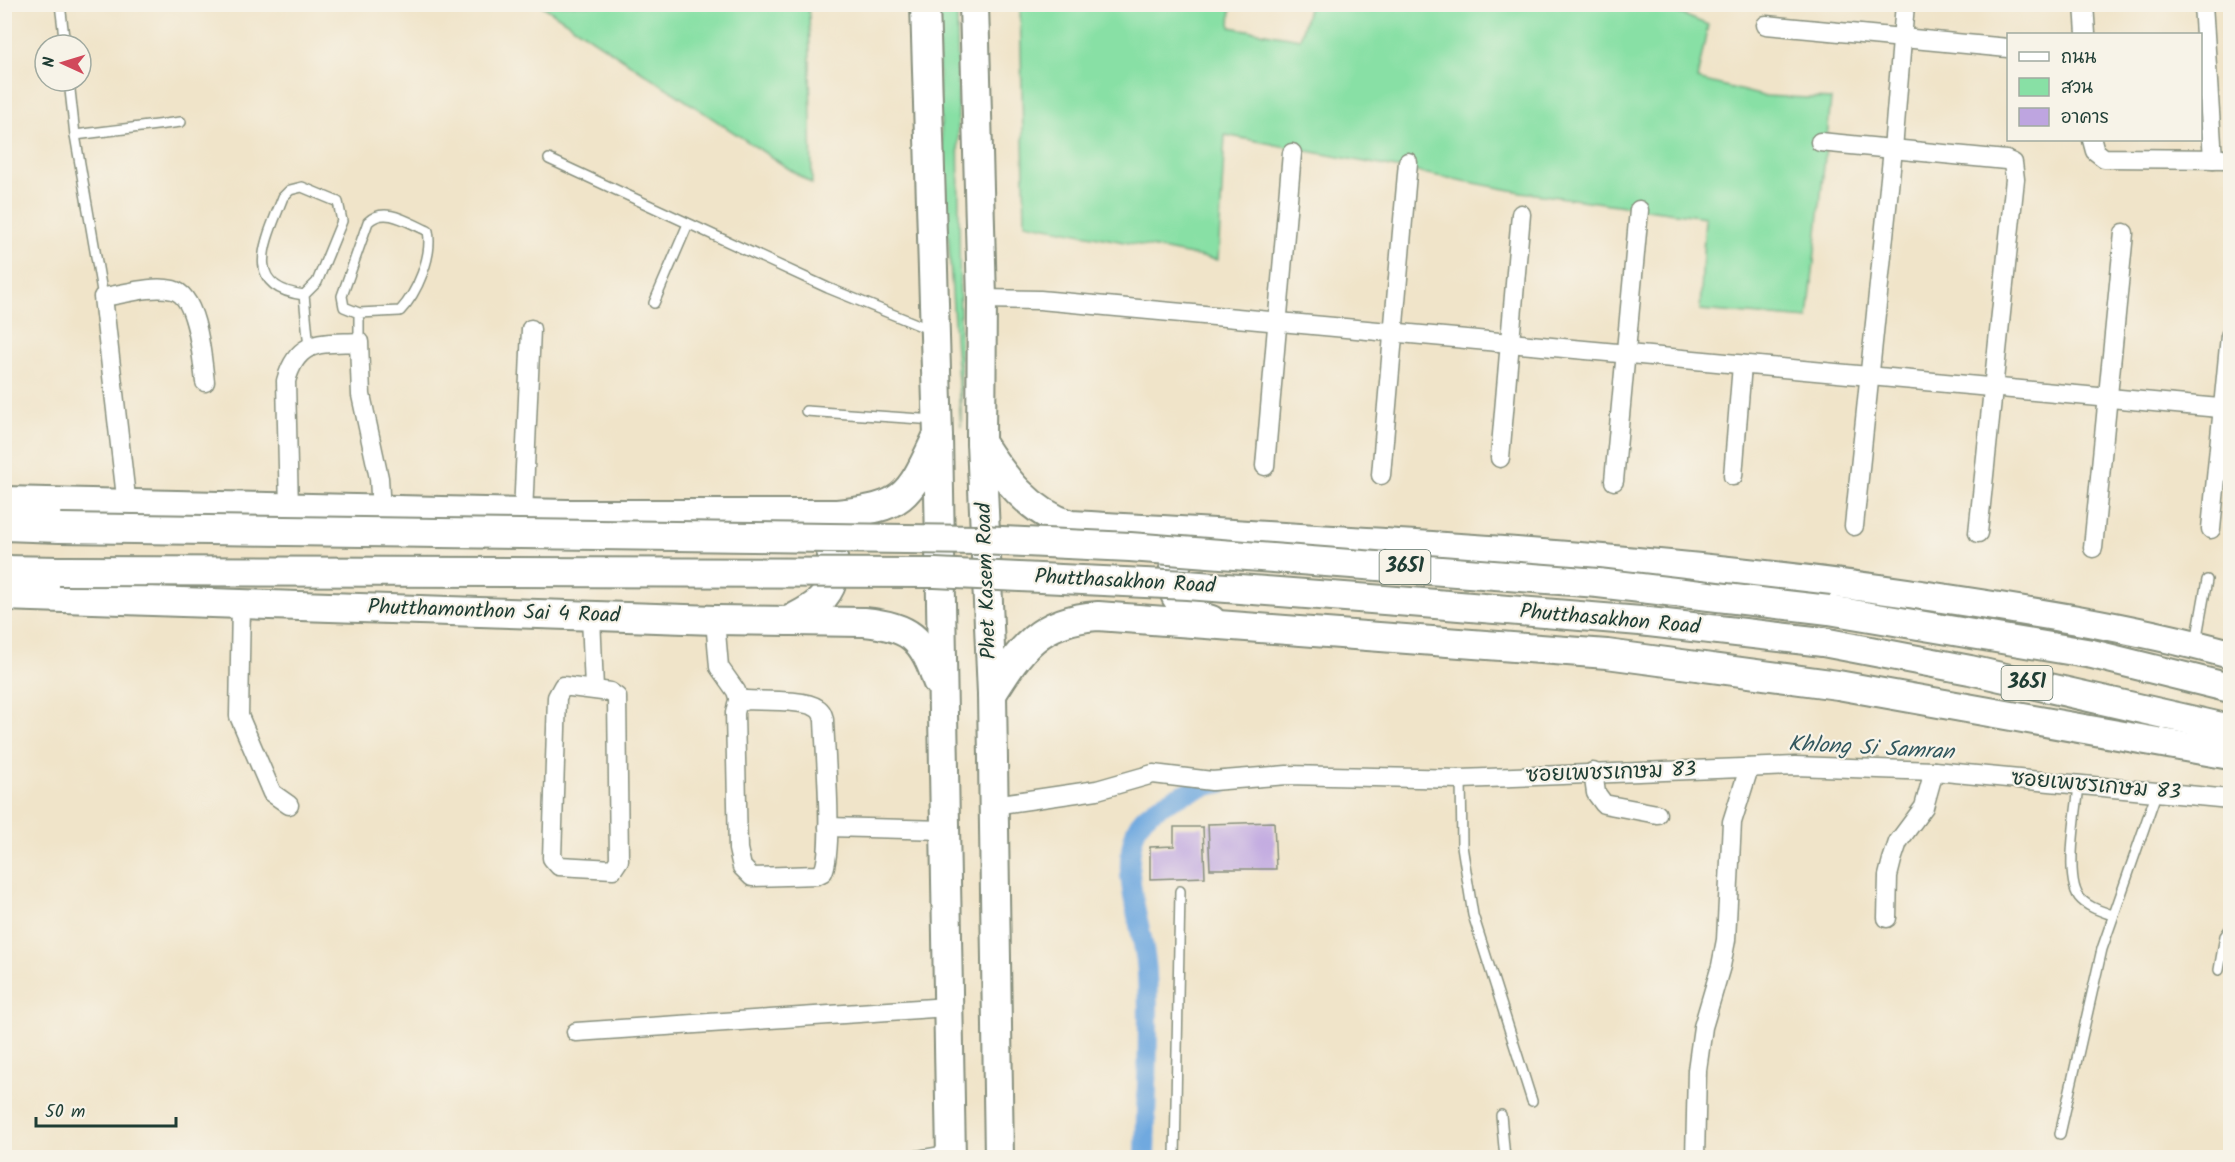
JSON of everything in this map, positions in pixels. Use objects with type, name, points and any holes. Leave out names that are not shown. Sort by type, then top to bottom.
[{"type":"main road","points":[[925,4],[933,331],[938,428],[951,1154]]},
{"type":"main road","name":"Phet Kasem Road","points":[[974,4],[982,299],[981,442],[992,694],[999,1158]]},
{"type":"main road","points":[[4,501],[127,506],[523,514],[837,514],[888,505],[911,490],[938,428]]},
{"type":"main road","points":[[981,442],[1002,475],[1019,493],[1053,519],[1071,525],[1534,552],[1826,582],[2000,607],[2195,644],[2230,654]]},
{"type":"main road","points":[[788,621],[822,599],[832,580],[835,563],[832,549],[823,533],[809,521],[793,515]]},
{"type":"main road","name":"Phutthasakhon Road","points":[[4,526],[980,540],[1130,547],[1598,583],[1829,610],[2092,654],[2230,688]]},
{"type":"main road","points":[[1222,624],[1200,617],[1180,603],[1174,592],[1173,578],[1178,559],[1186,548],[1199,542],[1233,534]]},
{"type":"main road","name":"Phutthamonthon Sai 4 Road","points":[[4,570],[980,575]]},
{"type":"main road","name":"Phutthasakhon Road","points":[[980,575],[1187,585],[1434,604],[1640,621],[1823,642],[1970,670],[2230,729]]},
{"type":"main road","name":"Phutthamonthon Sai 4 Road","points":[[4,596],[715,620],[864,622],[888,625],[904,631],[920,644],[931,661],[942,697]]},
{"type":"main road","points":[[992,694],[1026,647],[1050,627],[1073,618],[1098,616],[1607,654],[1838,685],[2230,754]]},
{"type":"street","points":[[1854,526],[1893,149],[1905,4]]},
{"type":"street","points":[[2084,4],[2086,33]]},
{"type":"street","points":[[2092,141],[2095,152],[2104,158],[2222,159],[2203,4]]},
{"type":"street","points":[[1766,25],[2007,48]]},
{"type":"street","points":[[1820,142],[2006,159],[2013,163],[2015,179],[1978,533]]},
{"type":"street","points":[[1265,466],[1292,153]]},
{"type":"street","points":[[1381,475],[1395,334],[1408,162]]},
{"type":"street","points":[[1614,481],[1639,210]]},
{"type":"street","points":[[1500,458],[1521,214]]},
{"type":"street","points":[[2093,548],[2110,398],[2124,233]]},
{"type":"street","points":[[127,506],[103,297],[155,289],[174,290],[184,295],[192,310],[205,382]]},
{"type":"street","points":[[982,299],[1040,300],[2227,408]]},
{"type":"street","points":[[523,514],[531,329]]},
{"type":"street","points":[[2211,529],[2227,408],[2230,336]]},
{"type":"street","points":[[290,510],[286,381],[291,363],[301,351],[319,344],[359,342],[361,394],[379,478],[381,511]]},
{"type":"street","points":[[1733,476],[1742,364]]},
{"type":"street","points":[[241,603],[239,716],[272,793],[289,805]]},
{"type":"street","points":[[591,616],[594,689]]},
{"type":"street","points":[[715,620],[719,667],[736,691],[739,701],[735,713],[734,768],[738,849],[745,872],[753,877],[817,875],[824,872],[828,827],[824,720],[821,711],[815,706],[804,704],[739,701]]},
{"type":"street","points":[[563,686],[594,689],[610,692],[617,697],[619,706],[619,860],[613,869],[559,866],[552,858],[558,691],[563,686]]},
{"type":"street","name":"ซอยเพชรเกษม 83","points":[[994,805],[1096,790],[1153,774],[1212,780],[1287,775],[1461,779],[1593,772],[1848,766],[1934,771],[2230,799]]},
{"type":"street","points":[[1695,1158],[1697,1070],[1701,1038],[1726,940],[1732,822],[1749,768]]},
{"type":"street","points":[[1887,918],[1888,876],[1892,860],[1898,842],[1924,807],[1934,771]]},
{"type":"street","points":[[1593,772],[1596,793],[1604,804],[1657,814]]},
{"type":"street","points":[[828,827],[945,830]]},
{"type":"street","points":[[576,1032],[948,1007]]},
{"type":"lane","points":[[60,4],[64,33]]},
{"type":"lane","points":[[70,93],[75,135],[103,297]]},
{"type":"lane","points":[[75,135],[181,122]]},
{"type":"lane","points":[[549,159],[828,288],[933,331]]},
{"type":"lane","points":[[302,187],[338,202],[342,211],[342,221],[317,282],[304,295],[283,292],[275,286],[267,275],[262,256],[283,197],[290,190],[302,187]]},
{"type":"lane","points":[[384,213],[428,231],[430,243],[428,255],[407,303],[400,311],[359,313],[344,307],[342,296],[368,222],[375,215],[384,213]]},
{"type":"lane","points":[[654,303],[688,224]]},
{"type":"lane","points":[[304,295],[309,348]]},
{"type":"lane","points":[[359,313],[359,342]]},
{"type":"lane","points":[[806,411],[938,428]]},
{"type":"lane","points":[[2195,644],[2207,580]]},
{"type":"lane","points":[[1461,779],[1462,846],[1473,915],[1532,1101]]},
{"type":"lane","points":[[2079,784],[2073,850],[2074,885],[2084,903],[2112,915]]},
{"type":"lane","points":[[2060,1134],[2090,992],[2112,915],[2157,792]]},
{"type":"lane","points":[[1175,1158],[1180,891]]},
{"type":"lane","points":[[2219,970],[2225,936],[2230,929]]},
{"type":"lane","points":[[1501,1115],[1505,1158]]},
{"type":"lane","points":[[904,1158],[951,1154]]},
{"type":"green space","points":[[1427,4],[1453,9],[1455,4],[1659,5],[1708,25],[1697,79],[1763,96],[1831,99],[1808,319],[1700,310],[1705,217],[1521,192],[1225,135],[1218,260],[1025,223],[1020,5],[1231,5],[1230,27],[1300,39],[1309,5]]},
{"type":"green space","points":[[541,5],[809,5],[812,184]]},
{"type":"green space","points":[[938,5],[957,5],[961,427],[939,97]]},
{"type":"building","points":[[1274,822],[1276,869],[1210,869],[1208,824]]},
{"type":"building","points":[[1174,827],[1203,827],[1205,877],[1150,879],[1150,847],[1174,846]]},
{"type":"waterway","points":[[1145,1158],[1147,974],[1131,884],[1131,848],[1141,821],[1161,805],[1200,788],[1222,783]]},
{"type":"water label","name":"Khlong Si Samran","points":[[1871,749]]}]
